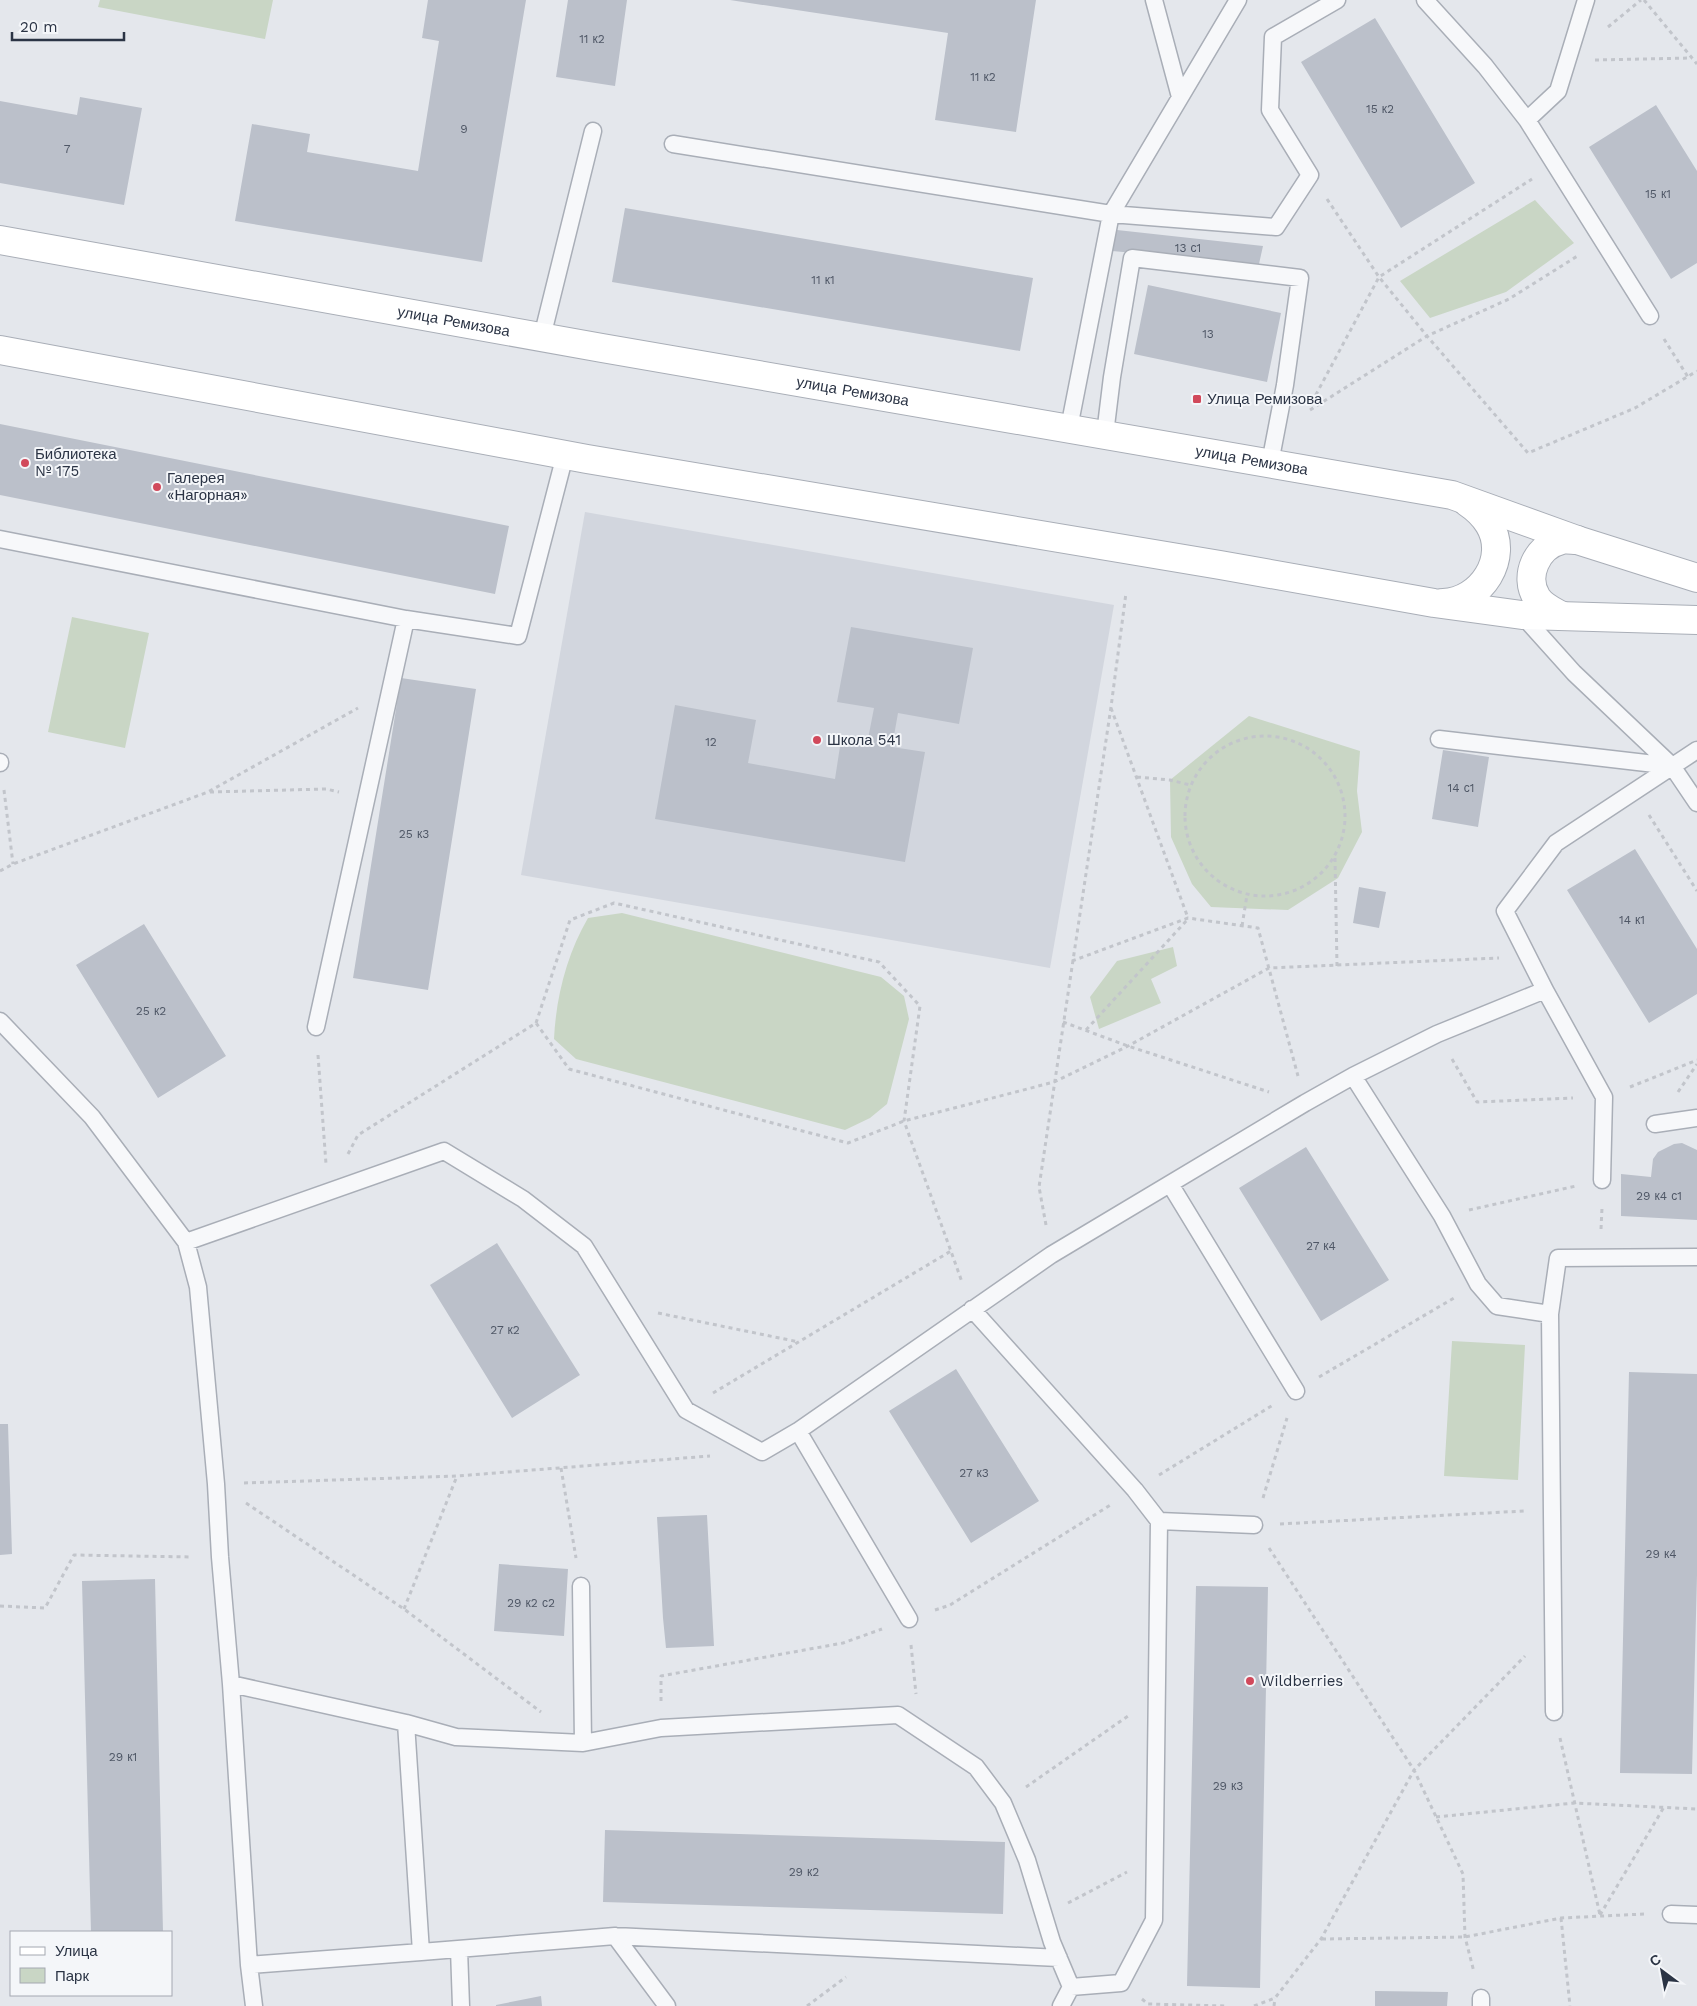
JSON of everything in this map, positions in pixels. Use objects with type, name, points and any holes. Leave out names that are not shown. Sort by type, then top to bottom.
[{"type":"street","name":"улица Ремизова","points":[[0,240],[542,337],[1452,495],[1577,540],[1697,578]]},
{"type":"street","points":[[0,350],[566,455],[1434,603],[1522,615],[1697,620]]},
{"type":"street","points":[[1434,603],[1451,603],[1467,598],[1480,588],[1490,574],[1496,558],[1496,541],[1490,525],[1481,512],[1467,502],[1452,495]]},
{"type":"street","points":[[1562,616],[1547,609],[1537,598],[1532,585],[1532,570],[1538,556],[1548,545],[1562,540],[1577,540]]},
{"type":"lane","points":[[1154,0],[1180,97]]},
{"type":"lane","points":[[1069,428],[1111,214],[1238,0]]},
{"type":"lane","points":[[673,144],[1111,214],[1276,227],[1310,175],[1270,110],[1274,37],[1337,0]]},
{"type":"lane","points":[[1425,0],[1485,66],[1527,120],[1650,316]]},
{"type":"lane","points":[[1527,120],[1558,91],[1586,0]]},
{"type":"lane","points":[[542,337],[592,131]]},
{"type":"lane","points":[[1105,434],[1112,377],[1132,258],[1300,278],[1285,385],[1270,463]]},
{"type":"lane","points":[[0,540],[406,619],[518,636],[566,455]]},
{"type":"lane","points":[[1522,615],[1574,673],[1672,766],[1697,803]]},
{"type":"lane","points":[[316,1027],[406,619]]},
{"type":"lane","points":[[1439,739],[1672,766]]},
{"type":"lane","points":[[1602,1180],[1604,1097],[1545,990],[1505,911],[1556,843],[1697,750]]},
{"type":"lane","points":[[186,1242],[444,1151],[523,1199],[584,1246],[686,1410],[762,1452],[798,1431],[972,1308],[1052,1255],[1305,1103],[1353,1076],[1437,1034],[1545,990]]},
{"type":"lane","points":[[0,1021],[92,1117],[186,1242],[198,1287],[216,1484],[249,1965],[254,2006]]},
{"type":"lane","points":[[1353,1076],[1442,1216],[1478,1284],[1497,1306],[1550,1314]]},
{"type":"lane","points":[[1655,1124],[1697,1118]]},
{"type":"lane","points":[[1170,1184],[1296,1391]]},
{"type":"lane","points":[[1554,1712],[1550,1314],[1558,1258],[1697,1257]]},
{"type":"lane","points":[[972,1308],[1135,1490],[1159,1521],[1154,1920],[1121,1983],[1070,1987]]},
{"type":"lane","points":[[798,1431],[909,1620]]},
{"type":"lane","points":[[1159,1521],[1254,1525]]},
{"type":"lane","points":[[581,1586],[582,1744]]},
{"type":"lane","points":[[231,1684],[406,1723],[456,1737],[582,1744],[661,1728],[898,1715],[976,1767],[1003,1803],[1027,1860],[1044,1915],[1070,1987],[1061,2006]]},
{"type":"lane","points":[[406,1723],[421,1952]]},
{"type":"lane","points":[[1671,1914],[1697,1915]]},
{"type":"lane","points":[[249,1965],[615,1936],[1059,1958]]},
{"type":"lane","points":[[615,1936],[667,2006]]},
{"type":"lane","points":[[459,1948],[461,2006]]},
{"type":"path","points":[[1644,0],[1697,64]]},
{"type":"path","points":[[1567,61],[1692,58]]},
{"type":"path","points":[[1555,164],[1379,277],[1307,412],[1427,336],[1509,299],[1602,240]]},
{"type":"path","points":[[1310,175],[1379,277],[1528,453],[1635,408],[1697,371]]},
{"type":"path","points":[[1650,316],[1688,377]]},
{"type":"path","points":[[1052,1255],[1038,1187],[1111,707],[1126,593]]},
{"type":"path","points":[[0,871],[13,864],[208,792],[390,690]]},
{"type":"path","points":[[1111,707],[1188,918]]},
{"type":"path","points":[[1276,736],[1302,744],[1323,759],[1338,781],[1346,806],[1345,833],[1335,858],[1318,878],[1294,892],[1268,898],[1247,895],[1217,882],[1198,863],[1187,838],[1184,812],[1190,785],[1204,762],[1225,746],[1250,737],[1276,736]]},
{"type":"path","points":[[0,762],[13,864]]},
{"type":"path","points":[[1137,777],[1170,780],[1190,785]]},
{"type":"path","points":[[208,792],[326,789]]},
{"type":"path","points":[[1634,791],[1697,891]]},
{"type":"path","points":[[1335,858],[1337,966]]},
{"type":"path","points":[[1242,926],[1247,895]]},
{"type":"path","points":[[328,1193],[358,1136],[536,1023],[570,920],[614,903],[879,962],[920,1006],[904,1121],[972,1308]]},
{"type":"path","points":[[1072,961],[1188,918],[1258,928],[1305,1103]]},
{"type":"path","points":[[1085,1031],[1188,918]]},
{"type":"path","points":[[536,1023],[569,1069],[848,1143],[904,1121],[1054,1082],[1128,1046],[1270,968],[1528,957]]},
{"type":"path","points":[[1063,1022],[1128,1046],[1305,1103]]},
{"type":"path","points":[[316,1027],[328,1193]]},
{"type":"path","points":[[1437,1034],[1477,1102],[1604,1097],[1697,1060]]},
{"type":"path","points":[[1442,1216],[1602,1180],[1601,1257]]},
{"type":"path","points":[[686,1410],[951,1251]]},
{"type":"path","points":[[661,1728],[661,1676],[843,1643],[950,1604],[1296,1391],[1478,1284]]},
{"type":"path","points":[[621,1305],[799,1342]]},
{"type":"path","points":[[1254,1525],[1296,1391]]},
{"type":"path","points":[[216,1484],[457,1476],[762,1452]]},
{"type":"path","points":[[561,1468],[581,1586]]},
{"type":"path","points":[[404,1610],[457,1476]]},
{"type":"path","points":[[216,1484],[404,1610],[582,1744]]},
{"type":"path","points":[[1254,1525],[1552,1510]]},
{"type":"path","points":[[1254,1525],[1414,1770],[1463,1874],[1465,1937],[1481,2002]]},
{"type":"path","points":[[0,1606],[45,1608],[74,1554],[220,1558]]},
{"type":"path","points":[[909,1620],[920,1729]]},
{"type":"path","points":[[1254,2006],[1274,1998],[1321,1938],[1414,1770],[1553,1627]]},
{"type":"path","points":[[1003,1803],[1156,1698]]},
{"type":"path","points":[[1554,1712],[1600,1915]]},
{"type":"path","points":[[1436,1817],[1574,1802],[1697,1809]]},
{"type":"path","points":[[1600,1915],[1664,1807]]},
{"type":"path","points":[[1044,1915],[1154,1858]]},
{"type":"path","points":[[1321,1938],[1465,1937],[1561,1918],[1600,1915],[1671,1914]]},
{"type":"path","points":[[1561,1918],[1570,2006]]},
{"type":"path","points":[[1121,1983],[1148,2004],[1227,2006]]},
{"type":"path","points":[[1274,1998],[1274,2006]]},
{"type":"shaded area","name":"Школа 541","points":[[585,512],[1114,605],[1050,968],[521,875]]},
{"type":"green space","points":[[100,0],[273,0],[265,39],[98,7]]},
{"type":"green space","points":[[1535,200],[1574,243],[1506,292],[1430,318],[1400,281]]},
{"type":"green space","points":[[72,617],[149,633],[125,748],[48,732]]},
{"type":"green space","points":[[1249,716],[1360,751],[1357,791],[1362,832],[1338,878],[1288,910],[1211,907],[1192,884],[1171,837],[1170,780]]},
{"type":"green space","points":[[622,913],[881,977],[904,996],[909,1019],[887,1104],[870,1118],[845,1130],[576,1059],[554,1039],[557,1007],[564,976],[574,946],[588,918]]},
{"type":"green space","points":[[1173,947],[1177,966],[1151,979],[1161,1003],[1099,1029],[1090,997],[1117,961]]},
{"type":"green space","points":[[1452,1341],[1525,1345],[1518,1480],[1444,1476]]},
{"type":"building","points":[[428,0],[526,0],[482,262],[235,221],[252,124],[310,134],[307,152],[418,171],[439,41],[422,38]]},
{"type":"building","points":[[568,0],[627,0],[615,86],[556,77]]},
{"type":"building","points":[[730,0],[1036,0],[1016,132],[935,120],[948,33]]},
{"type":"building","points":[[1375,18],[1475,183],[1401,228],[1301,62]]},
{"type":"building","points":[[80,97],[142,108],[124,205],[0,183],[0,101],[77,115]]},
{"type":"building","points":[[1656,105],[1697,171],[1697,263],[1671,279],[1589,147]]},
{"type":"building","points":[[625,208],[1033,278],[1020,351],[612,282]]},
{"type":"building","points":[[1117,230],[1263,246],[1259,264],[1112,251]]},
{"type":"building","points":[[1148,285],[1281,313],[1267,382],[1134,354]]},
{"type":"building","points":[[0,424],[509,526],[495,594],[0,495]]},
{"type":"building","points":[[851,627],[973,648],[959,724],[898,713],[892,747],[925,752],[905,862],[655,819],[675,705],[756,720],[748,763],[835,779],[841,740],[867,744],[874,708],[837,702]]},
{"type":"building","points":[[401,678],[476,689],[428,990],[353,978]]},
{"type":"building","points":[[1443,750],[1489,757],[1478,827],[1432,819]]},
{"type":"building","points":[[1635,849],[1697,949],[1697,994],[1649,1023],[1567,890]]},
{"type":"building","points":[[1359,887],[1386,892],[1379,928],[1353,923]]},
{"type":"building","points":[[144,924],[226,1056],[158,1098],[76,965]]},
{"type":"building","points":[[1682,1143],[1697,1150],[1697,1220],[1621,1216],[1621,1174],[1651,1177],[1653,1159],[1658,1152],[1674,1144]]},
{"type":"building","points":[[1306,1147],[1389,1280],[1321,1321],[1239,1188]]},
{"type":"building","points":[[497,1243],[580,1375],[512,1418],[430,1285]]},
{"type":"building","points":[[956,1369],[1039,1501],[971,1543],[889,1411]]},
{"type":"building","points":[[1629,1372],[1697,1374],[1697,1575],[1692,1774],[1620,1773]]},
{"type":"building","points":[[0,1424],[8,1424],[12,1554],[0,1555]]},
{"type":"building","points":[[707,1515],[714,1646],[666,1648],[657,1517]]},
{"type":"building","points":[[499,1564],[568,1569],[564,1636],[494,1631]]},
{"type":"building","points":[[155,1579],[163,1931],[91,1931],[82,1581]]},
{"type":"building","points":[[1196,1586],[1268,1587],[1260,1988],[1187,1986]]},
{"type":"building","points":[[605,1830],[1005,1842],[1003,1914],[603,1902]]},
{"type":"building","points":[[1375,1991],[1448,1992],[1447,2006],[1375,2006]]},
{"type":"building","points":[[541,1996],[542,2006],[496,2006],[496,2005]]},
{"type":"place","name":"Улица Ремизова","points":[[1197,399]]},
{"type":"place","name":"Библиотека № 175","points":[[25,463]]},
{"type":"place","name":"Галерея «Нагорная»","points":[[157,487]]},
{"type":"place","name":"Школа 541","points":[[817,740]]},
{"type":"place","name":"Wildberries","points":[[1250,1681]]}]
